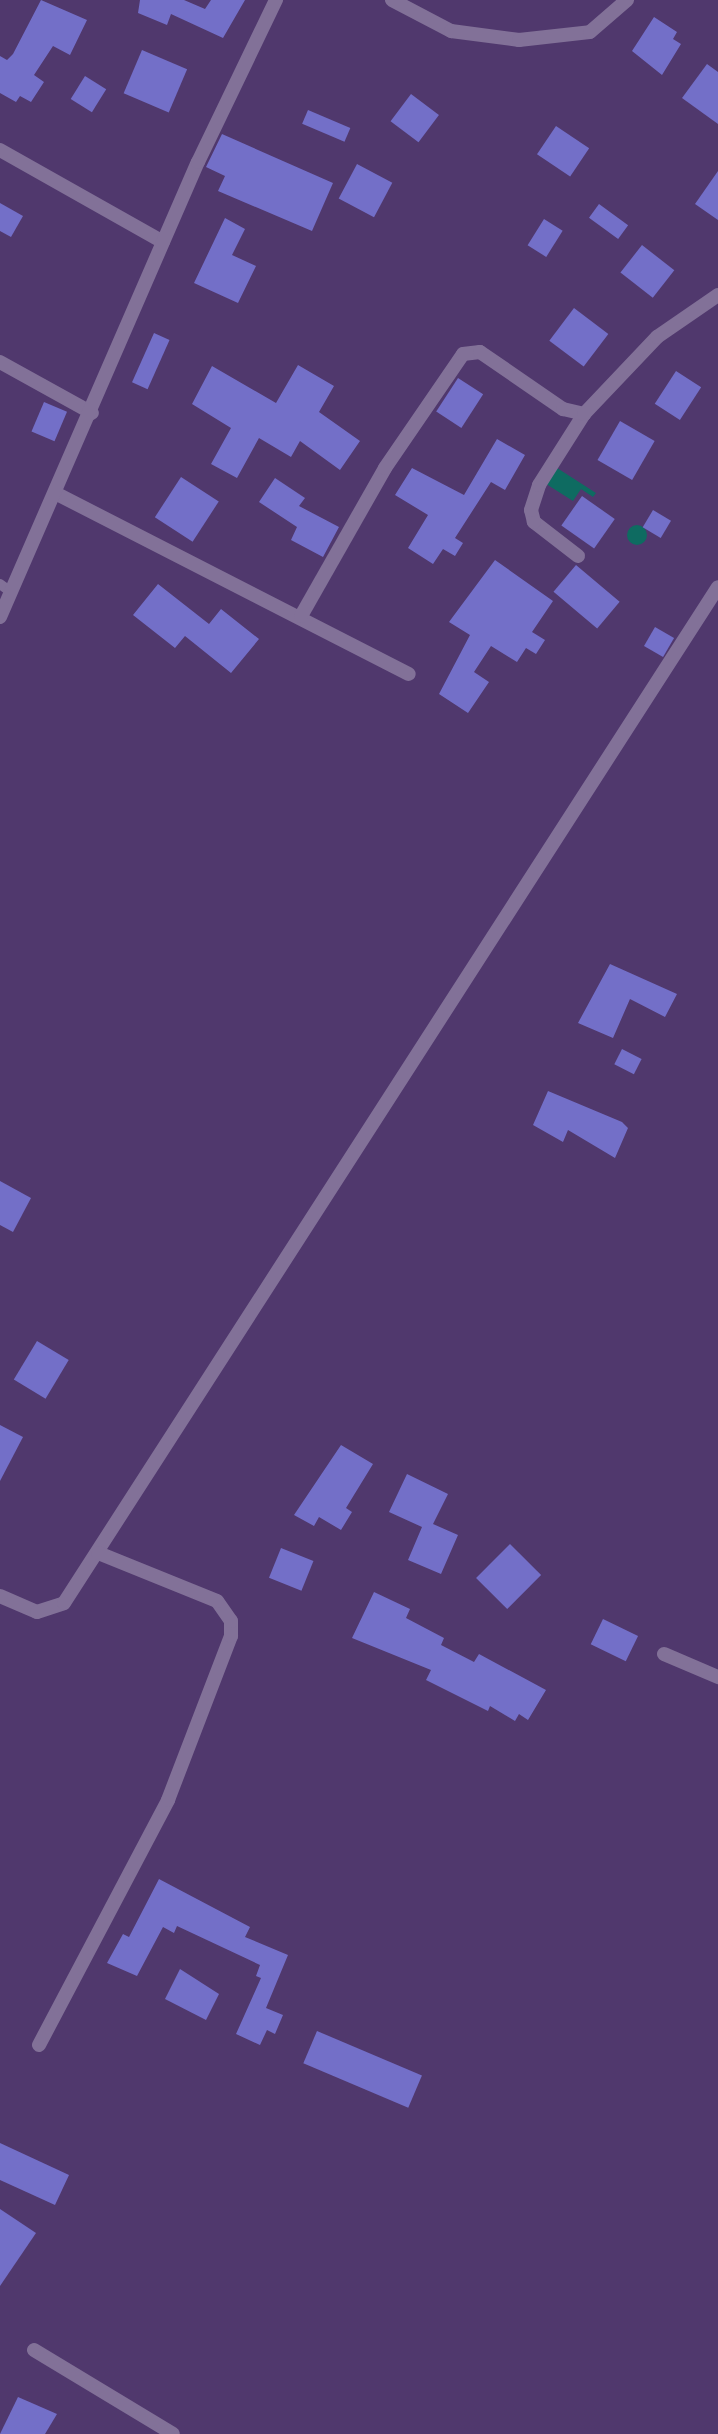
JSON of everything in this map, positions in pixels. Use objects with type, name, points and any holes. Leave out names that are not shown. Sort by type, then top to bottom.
[{"type":"street","points":[[0,617],[5,588],[57,494],[163,242],[276,0]]},
{"type":"street","points":[[392,0],[450,31],[519,40],[590,32],[627,0]]},
{"type":"street","points":[[0,150],[163,242]]},
{"type":"street","points":[[578,556],[534,522],[531,510],[539,485],[584,414],[657,337],[718,295]]},
{"type":"street","points":[[301,616],[385,468],[463,354],[480,352],[563,409],[584,414]]},
{"type":"street","points":[[0,362],[92,413]]},
{"type":"street","points":[[57,494],[301,616],[409,674]]},
{"type":"street","points":[[0,1596],[37,1612],[56,1609],[97,1553],[718,587]]},
{"type":"street","points":[[39,2045],[168,1800],[231,1636],[232,1622],[217,1601],[97,1553]]},
{"type":"street","points":[[664,1654],[718,1677]]},
{"type":"street","points":[[34,2350],[173,2434]]},
{"type":"shaded area","points":[[554,466],[596,493],[593,497],[581,489],[573,501],[543,482]]},
{"type":"shaded area","points":[[633,525],[641,525],[647,535],[641,545],[633,545],[627,539],[627,531]]},
{"type":"building","points":[[41,0],[87,20],[70,55],[53,46],[34,75],[44,82],[31,102],[20,96],[16,102],[0,93],[0,56],[7,60],[13,54]]},
{"type":"building","points":[[140,0],[184,0],[205,9],[211,0],[245,0],[223,38],[171,14],[167,25],[138,13]]},
{"type":"building","points":[[654,17],[677,32],[673,39],[681,44],[662,75],[632,51]]},
{"type":"building","points":[[142,50],[187,69],[169,112],[124,93]]},
{"type":"building","points":[[707,64],[718,72],[718,124],[682,98]]},
{"type":"building","points":[[85,76],[106,89],[92,112],[71,99]]},
{"type":"building","points":[[411,94],[439,115],[418,142],[391,121]]},
{"type":"building","points":[[308,110],[350,128],[344,142],[302,124]]},
{"type":"building","points":[[556,126],[589,148],[570,177],[537,154]]},
{"type":"building","points":[[222,134],[333,183],[312,231],[218,191],[225,176],[206,167]]},
{"type":"building","points":[[357,164],[392,183],[374,217],[339,198]]},
{"type":"building","points":[[718,171],[718,220],[695,204]]},
{"type":"building","points":[[0,203],[23,216],[11,237],[0,231]]},
{"type":"building","points":[[599,204],[628,225],[618,239],[589,218]]},
{"type":"building","points":[[225,218],[245,229],[232,255],[256,266],[238,303],[194,283]]},
{"type":"building","points":[[544,219],[563,231],[546,257],[528,245]]},
{"type":"building","points":[[642,245],[674,270],[653,298],[620,273]]},
{"type":"building","points":[[574,308],[608,334],[584,367],[549,341]]},
{"type":"building","points":[[154,333],[170,340],[148,389],[132,382]]},
{"type":"building","points":[[298,365],[334,386],[319,412],[360,441],[340,470],[300,441],[291,457],[259,438],[237,478],[211,464],[231,428],[192,404],[212,366],[276,403]]},
{"type":"building","points":[[676,371],[701,387],[680,420],[655,404]]},
{"type":"building","points":[[458,378],[483,394],[461,428],[436,412]]},
{"type":"building","points":[[44,402],[67,412],[55,441],[31,431]]},
{"type":"building","points":[[620,421],[655,441],[632,480],[598,460]]},
{"type":"building","points":[[497,439],[525,455],[505,490],[491,482],[455,538],[463,543],[455,556],[443,549],[433,564],[408,548],[428,515],[395,495],[412,468],[464,495]]},
{"type":"building","points":[[181,477],[219,502],[193,542],[155,517]]},
{"type":"building","points":[[275,478],[305,498],[299,506],[339,527],[323,557],[291,540],[297,527],[259,502]]},
{"type":"building","points":[[582,496],[615,519],[594,548],[561,525]]},
{"type":"building","points":[[653,510],[671,521],[661,538],[643,527]]},
{"type":"building","points":[[495,560],[553,601],[532,632],[545,640],[536,654],[526,648],[517,662],[491,646],[474,672],[489,682],[468,713],[439,694],[470,635],[449,622]]},
{"type":"building","points":[[576,565],[620,602],[597,628],[554,592]]},
{"type":"building","points":[[158,584],[209,624],[221,609],[259,639],[231,673],[185,636],[175,648],[133,615]]},
{"type":"building","points":[[655,627],[674,638],[663,657],[644,646]]},
{"type":"building","points":[[610,964],[677,994],[665,1017],[630,999],[613,1038],[578,1023]]},
{"type":"building","points":[[622,1049],[642,1059],[634,1074],[614,1064]]},
{"type":"building","points":[[548,1091],[622,1122],[628,1128],[615,1158],[568,1130],[563,1142],[533,1125]]},
{"type":"building","points":[[0,1181],[31,1198],[13,1232],[0,1225]]},
{"type":"building","points":[[37,1341],[69,1360],[46,1399],[14,1380]]},
{"type":"building","points":[[0,1425],[23,1437],[0,1481]]},
{"type":"building","points":[[341,1445],[373,1464],[346,1508],[352,1512],[341,1530],[319,1517],[314,1526],[294,1515]]},
{"type":"building","points":[[407,1474],[448,1494],[433,1524],[458,1535],[441,1574],[408,1560],[422,1527],[389,1512]]},
{"type":"building","points":[[510,1544],[541,1575],[507,1609],[476,1578]]},
{"type":"building","points":[[281,1548],[313,1561],[301,1591],[269,1578]]},
{"type":"building","points":[[374,1592],[410,1609],[406,1618],[444,1638],[441,1645],[474,1662],[479,1654],[546,1690],[528,1720],[519,1714],[515,1721],[490,1706],[488,1711],[426,1680],[431,1670],[352,1638]]},
{"type":"building","points":[[603,1619],[638,1636],[626,1661],[591,1644]]},
{"type":"building","points":[[159,1879],[250,1927],[245,1937],[288,1955],[266,2008],[283,2015],[275,2034],[267,2030],[260,2045],[236,2034],[261,1978],[256,1976],[260,1965],[177,1926],[174,1933],[163,1927],[137,1976],[107,1963],[123,1934],[129,1937]]},
{"type":"building","points":[[180,1969],[219,1994],[206,2020],[165,1999]]},
{"type":"building","points":[[317,2031],[422,2076],[408,2108],[303,2063]]},
{"type":"building","points":[[0,2143],[69,2175],[55,2205],[0,2180]]},
{"type":"building","points":[[0,2209],[36,2233],[0,2286]]},
{"type":"building","points":[[18,2397],[57,2414],[45,2434],[0,2434]]}]
